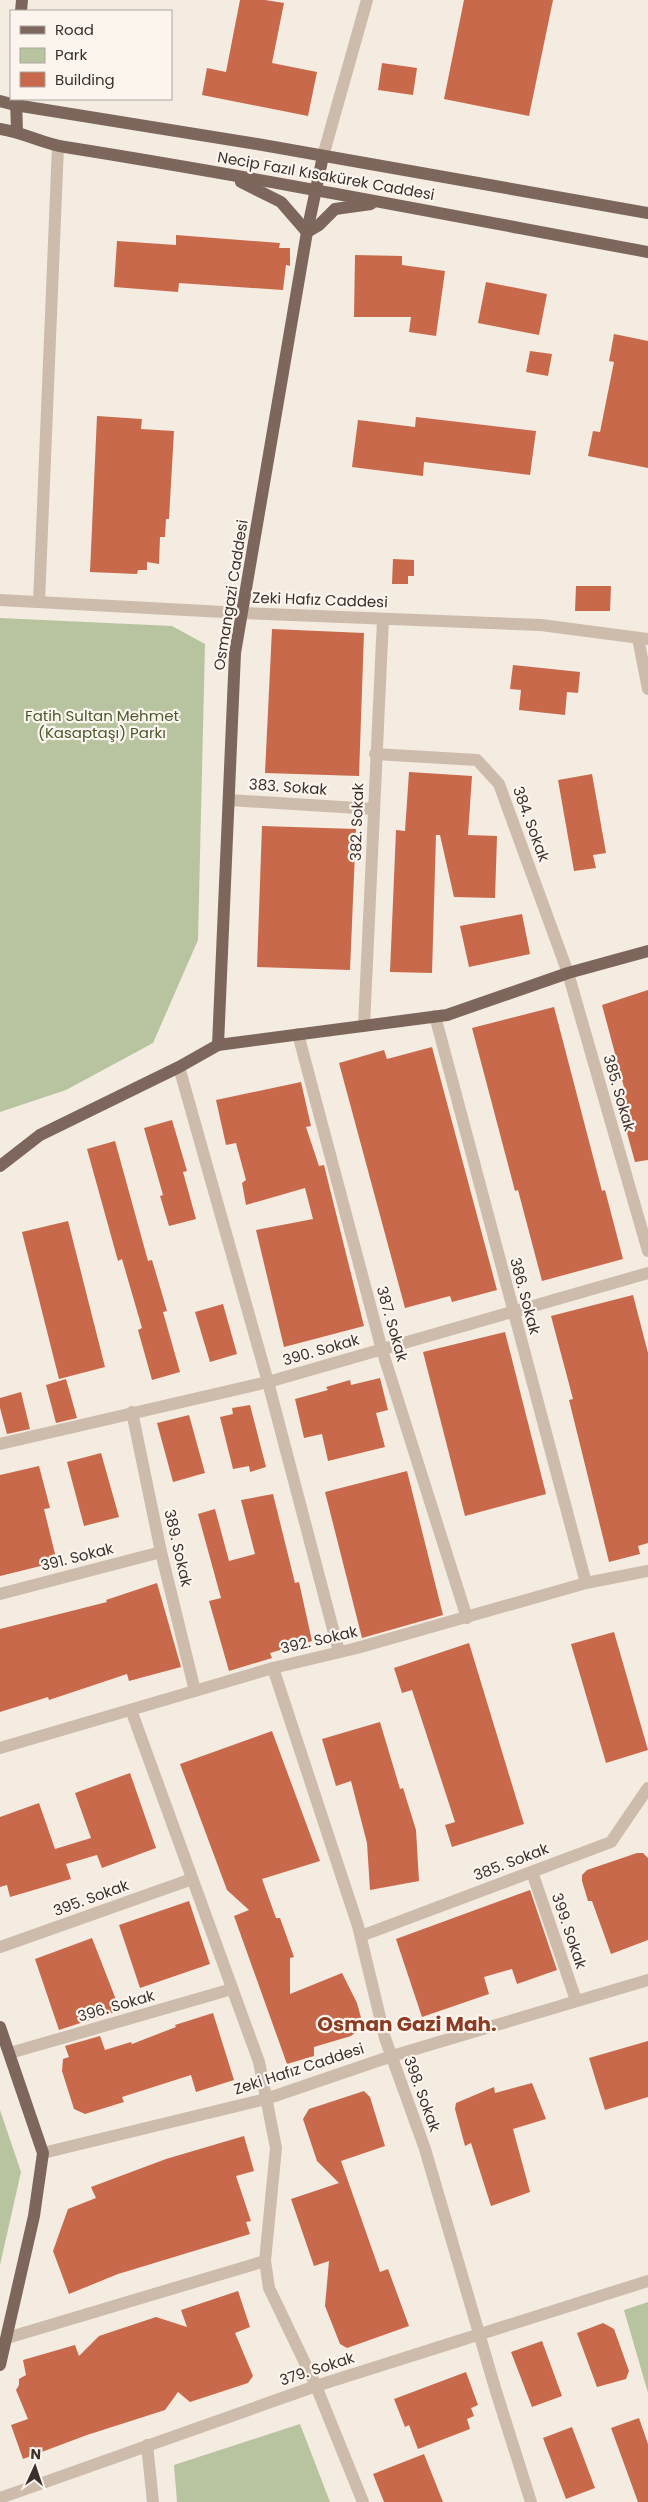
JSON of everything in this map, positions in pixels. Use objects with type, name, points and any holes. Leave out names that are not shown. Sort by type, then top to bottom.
[{"type":"main road","name":"Necip Fazıl Kısakürek Caddesi","points":[[0,101],[16,102],[648,213]]},
{"type":"main road","points":[[16,102],[17,132]]},
{"type":"main road","name":"Necip Fazıl Kısakürek Caddesi","points":[[0,129],[17,132],[58,146],[315,188],[648,252]]},
{"type":"main road","name":"Osmangazi Caddesi","points":[[218,1045],[235,653],[307,232],[315,188],[324,156]]},
{"type":"main road","points":[[203,170],[252,185],[281,202],[307,232],[319,225],[335,210],[381,202]]},
{"type":"main road","points":[[0,1166],[40,1135],[179,1067],[218,1045],[447,1015],[568,973],[648,951]]},
{"type":"main road","points":[[0,2027],[43,2153],[34,2216],[0,2365]]},
{"type":"street","points":[[324,156],[366,0]]},
{"type":"street","points":[[39,602],[58,146]]},
{"type":"street","name":"Zeki Hafız Caddesi","points":[[0,600],[242,613],[541,625],[643,639],[648,689]]},
{"type":"street","name":"382. Sokak","points":[[364,1026],[375,754],[384,619]]},
{"type":"street","name":"384. Sokak","points":[[375,754],[477,760],[500,784],[568,973]]},
{"type":"street","name":"383. Sokak","points":[[229,800],[374,809]]},
{"type":"street","name":"385. Sokak","points":[[568,973],[648,1251]]},
{"type":"street","name":"386. Sokak","points":[[435,1016],[512,1311],[586,1583]]},
{"type":"street","name":"387. Sokak","points":[[298,1034],[382,1350],[467,1618]]},
{"type":"street","points":[[179,1067],[268,1382],[339,1652]]},
{"type":"street","name":"390. Sokak","points":[[0,1444],[268,1382],[648,1273]]},
{"type":"street","name":"389. Sokak","points":[[132,1412],[161,1552],[195,1691]]},
{"type":"street","name":"391. Sokak","points":[[0,1594],[161,1552]]},
{"type":"street","name":"392. Sokak","points":[[0,1748],[273,1668],[467,1618],[586,1583],[648,1571]]},
{"type":"street","name":"398. Sokak","points":[[273,1668],[361,1936],[385,2038],[425,2148],[479,2335],[531,2502]]},
{"type":"street","points":[[131,1710],[259,2062],[276,2148],[265,2261],[269,2288],[316,2386],[362,2502]]},
{"type":"street","name":"385. Sokak","points":[[361,1936],[611,1842],[648,1788]]},
{"type":"street","name":"399. Sokak","points":[[532,1872],[576,2000]]},
{"type":"street","name":"395. Sokak","points":[[0,1947],[192,1879]]},
{"type":"street","name":"Zeki Hafız Caddesi","points":[[43,2153],[266,2099],[392,2056],[648,1980]]},
{"type":"street","name":"396. Sokak","points":[[10,2053],[232,1989]]},
{"type":"street","points":[[7,2338],[265,2261]]},
{"type":"street","name":"379. Sokak","points":[[0,2498],[316,2386],[648,2281]]},
{"type":"street","points":[[147,2445],[153,2502]]},
{"type":"green space","name":"Fatih Sultan Mehmet (Kasaptaşı) Parkı","points":[[0,618],[172,626],[205,644],[198,940],[153,1043],[66,1090],[0,1112]]},
{"type":"green space","points":[[0,2110],[21,2172],[0,2265]]},
{"type":"green space","points":[[648,2302],[648,2393],[624,2310]]},
{"type":"green space","points":[[300,2424],[330,2502],[177,2502],[174,2465]]},
{"type":"building","points":[[240,0],[265,0],[284,3],[272,63],[317,72],[308,116],[202,95],[207,68],[226,72]]},
{"type":"building","points":[[464,0],[553,0],[529,116],[444,99]]},
{"type":"building","points":[[382,63],[417,68],[413,95],[378,90]]},
{"type":"building","points":[[176,235],[280,243],[279,248],[290,248],[290,266],[286,265],[283,290],[179,283],[178,292],[114,287],[117,241],[176,245]]},
{"type":"building","points":[[355,255],[402,256],[402,265],[445,271],[436,336],[409,332],[411,317],[354,317]]},
{"type":"building","points":[[486,282],[547,294],[539,335],[478,323]]},
{"type":"building","points":[[614,334],[648,341],[648,468],[588,456],[593,431],[600,432],[614,362],[609,361]]},
{"type":"building","points":[[530,351],[552,354],[548,376],[526,372]]},
{"type":"building","points":[[97,416],[142,419],[141,429],[174,431],[169,519],[166,519],[165,537],[160,537],[159,564],[147,562],[147,570],[138,570],[137,574],[90,572]]},
{"type":"building","points":[[416,417],[536,431],[530,475],[424,462],[423,476],[352,467],[358,420],[415,427]]},
{"type":"building","points":[[393,559],[414,560],[414,576],[408,576],[408,584],[392,584]]},
{"type":"building","points":[[576,586],[611,586],[610,611],[575,611]]},
{"type":"building","points":[[272,629],[364,633],[359,776],[265,773]]},
{"type":"building","points":[[513,665],[580,672],[578,693],[567,692],[565,715],[519,710],[521,690],[510,689]]},
{"type":"building","points":[[409,772],[472,776],[468,835],[497,836],[495,898],[454,897],[440,835],[436,835],[432,973],[390,972],[396,830],[405,831]]},
{"type":"building","points":[[592,774],[606,853],[593,855],[596,868],[574,871],[558,780]]},
{"type":"building","points":[[262,826],[356,829],[350,970],[257,967]]},
{"type":"building","points":[[522,914],[530,954],[469,967],[460,926]]},
{"type":"building","points":[[648,990],[648,1160],[635,1162],[616,1093],[625,1091],[602,1005]]},
{"type":"building","points":[[554,1007],[602,1191],[605,1190],[623,1259],[542,1281],[518,1190],[515,1191],[472,1028]]},
{"type":"building","points":[[432,1047],[497,1290],[452,1302],[450,1296],[405,1308],[339,1063],[384,1050],[387,1059]]},
{"type":"building","points":[[301,1082],[311,1126],[306,1127],[319,1166],[324,1165],[364,1326],[284,1347],[256,1230],[313,1219],[305,1188],[246,1205],[242,1183],[246,1180],[236,1143],[226,1145],[216,1100]]},
{"type":"building","points":[[172,1120],[187,1171],[183,1172],[196,1219],[169,1226],[160,1196],[163,1195],[144,1128]]},
{"type":"building","points":[[115,1141],[148,1261],[152,1260],[167,1311],[163,1312],[180,1372],[152,1380],[138,1330],[142,1328],[122,1259],[118,1261],[87,1149]]},
{"type":"building","points":[[68,1221],[105,1367],[59,1379],[22,1232]]},
{"type":"building","points":[[633,1295],[648,1353],[648,1543],[638,1546],[640,1554],[609,1562],[569,1400],[573,1399],[551,1316]]},
{"type":"building","points":[[223,1304],[237,1354],[210,1362],[195,1312]]},
{"type":"building","points":[[505,1332],[546,1494],[465,1516],[423,1352]]},
{"type":"building","points":[[380,1378],[388,1410],[376,1413],[385,1447],[328,1461],[322,1434],[304,1438],[295,1399],[328,1390],[326,1387],[350,1380],[351,1385]]},
{"type":"building","points":[[66,1379],[77,1418],[56,1423],[46,1385]]},
{"type":"building","points":[[21,1392],[30,1429],[7,1434],[0,1408],[0,1398]]},
{"type":"building","points":[[250,1405],[266,1467],[250,1472],[249,1466],[233,1469],[220,1417],[233,1414],[232,1408]]},
{"type":"building","points":[[189,1415],[205,1473],[173,1482],[157,1423]]},
{"type":"building","points":[[101,1453],[119,1517],[84,1526],[67,1462]]},
{"type":"building","points":[[39,1466],[50,1508],[44,1509],[57,1562],[0,1576],[0,1475]]},
{"type":"building","points":[[407,1471],[443,1615],[362,1638],[325,1492]]},
{"type":"building","points":[[273,1494],[295,1583],[299,1582],[312,1641],[270,1653],[272,1658],[229,1671],[209,1601],[221,1598],[198,1514],[215,1509],[229,1561],[255,1554],[241,1500]]},
{"type":"building","points":[[157,1583],[181,1667],[129,1681],[127,1674],[49,1700],[48,1697],[0,1712],[0,1629],[107,1602],[106,1600]]},
{"type":"building","points":[[614,1632],[648,1750],[606,1763],[571,1644]]},
{"type":"building","points":[[469,1643],[524,1824],[452,1847],[445,1825],[455,1822],[412,1690],[402,1693],[394,1668]]},
{"type":"building","points":[[380,1722],[400,1789],[403,1788],[416,1830],[419,1881],[370,1890],[367,1843],[351,1781],[336,1786],[322,1739]]},
{"type":"building","points":[[272,1731],[320,1861],[262,1879],[276,1918],[280,1918],[294,1957],[290,1958],[290,1994],[342,1973],[357,2003],[363,2025],[351,2036],[314,2047],[314,2056],[287,2064],[234,1916],[249,1910],[227,1890],[180,1764]]},
{"type":"building","points":[[130,1773],[156,1848],[102,1868],[97,1855],[66,1864],[71,1879],[10,1897],[7,1885],[0,1887],[0,1817],[39,1803],[55,1849],[91,1838],[75,1793]]},
{"type":"building","points":[[637,1853],[643,1853],[648,1858],[648,1940],[611,1954],[592,1901],[588,1901],[582,1875],[587,1870]]},
{"type":"building","points":[[530,1890],[557,1970],[517,1984],[512,1969],[484,1977],[489,1994],[422,2017],[396,1939]]},
{"type":"building","points":[[189,1901],[210,1964],[140,1988],[119,1925]]},
{"type":"building","points":[[92,1938],[120,2010],[59,2030],[35,1959]]},
{"type":"building","points":[[213,2013],[234,2080],[196,2092],[191,2075],[122,2097],[124,2102],[85,2114],[74,2109],[62,2071],[63,2059],[69,2057],[65,2046],[100,2036],[105,2050],[131,2042],[132,2044],[176,2027],[175,2025]]},
{"type":"building","points":[[648,2041],[648,2097],[605,2110],[589,2058]]},
{"type":"building","points":[[532,2083],[546,2119],[513,2129],[530,2192],[491,2206],[471,2143],[465,2146],[455,2109],[456,2103],[494,2087],[495,2093]]},
{"type":"building","points":[[364,2091],[370,2097],[385,2146],[341,2161],[380,2272],[388,2269],[409,2326],[347,2348],[340,2344],[325,2306],[329,2261],[314,2266],[291,2199],[339,2183],[317,2161],[303,2119],[309,2109]]},
{"type":"building","points":[[244,2136],[254,2171],[236,2176],[251,2221],[246,2222],[250,2234],[118,2274],[69,2294],[53,2251],[68,2209],[96,2198],[91,2187],[166,2159]]},
{"type":"building","points":[[238,2291],[250,2327],[235,2333],[253,2376],[248,2383],[190,2402],[178,2392],[165,2410],[87,2435],[23,2459],[11,2425],[28,2419],[16,2390],[19,2385],[19,2379],[26,2375],[23,2360],[75,2345],[79,2356],[99,2336],[156,2317],[187,2327],[181,2310]]},
{"type":"building","points":[[603,2323],[614,2329],[629,2371],[626,2379],[597,2387],[577,2333]]},
{"type":"building","points":[[542,2341],[562,2396],[532,2407],[511,2352]]},
{"type":"building","points":[[466,2372],[478,2405],[471,2408],[474,2416],[467,2419],[470,2429],[418,2449],[409,2425],[405,2427],[394,2399]]},
{"type":"building","points":[[639,2418],[648,2444],[648,2502],[638,2502],[611,2428]]},
{"type":"building","points":[[572,2427],[595,2488],[566,2499],[543,2438]]},
{"type":"building","points":[[424,2454],[443,2502],[384,2502],[373,2474]]},
{"type":"district","name":"Osman Gazi Mah.","points":[[407,2024]]}]
